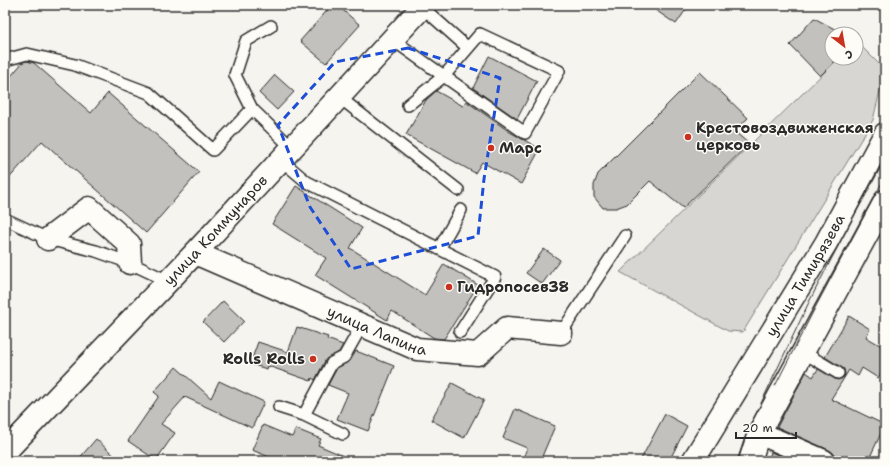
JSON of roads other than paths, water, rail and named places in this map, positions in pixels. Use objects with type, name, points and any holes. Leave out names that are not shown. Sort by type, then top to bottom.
[{"type":"street","name":"улица Коммунаров","points":[[5,452],[195,253],[423,6]]},
{"type":"street","name":"улица Тимирязева","points":[[693,461],[826,243],[885,134]]},
{"type":"street","points":[[750,461],[759,433],[885,201]]},
{"type":"street","points":[[48,239],[89,208],[128,244],[130,264]]},
{"type":"street","name":"улица Лапина","points":[[195,253],[417,349],[478,354],[507,328],[561,333]]},
{"type":"street","points":[[759,433],[824,461]]},
{"type":"lane","points":[[423,6],[468,48]]},
{"type":"lane","points":[[271,26],[246,42],[235,75],[252,108],[307,182],[495,277],[460,332]]},
{"type":"lane","points":[[392,39],[444,76],[525,133],[559,71],[480,34],[444,76],[408,105]]},
{"type":"lane","points":[[5,60],[26,54],[76,65],[149,93],[213,150],[252,108]]},
{"type":"lane","points":[[339,97],[458,190]]},
{"type":"lane","points":[[439,249],[461,210]]},
{"type":"lane","points":[[5,219],[48,239],[96,251],[168,281]]},
{"type":"lane","points":[[561,333],[625,236]]},
{"type":"lane","points":[[304,415],[332,363],[344,357],[362,326]]},
{"type":"lane","points":[[803,352],[838,373]]},
{"type":"lane","points":[[279,407],[304,415],[344,434]]},
{"type":"tram line","points":[[737,461],[746,435],[810,300],[885,156]]},
{"type":"tram line","points":[[775,386],[885,177]]},
{"type":"place","name":"Крестовоздвиженская церковь","points":[[688,137]]},
{"type":"place","name":"Марс","points":[[491,148]]},
{"type":"place","name":"Гидропосев38","points":[[449,287]]},
{"type":"place","name":"Rolls Rolls","points":[[313,359]]}]
